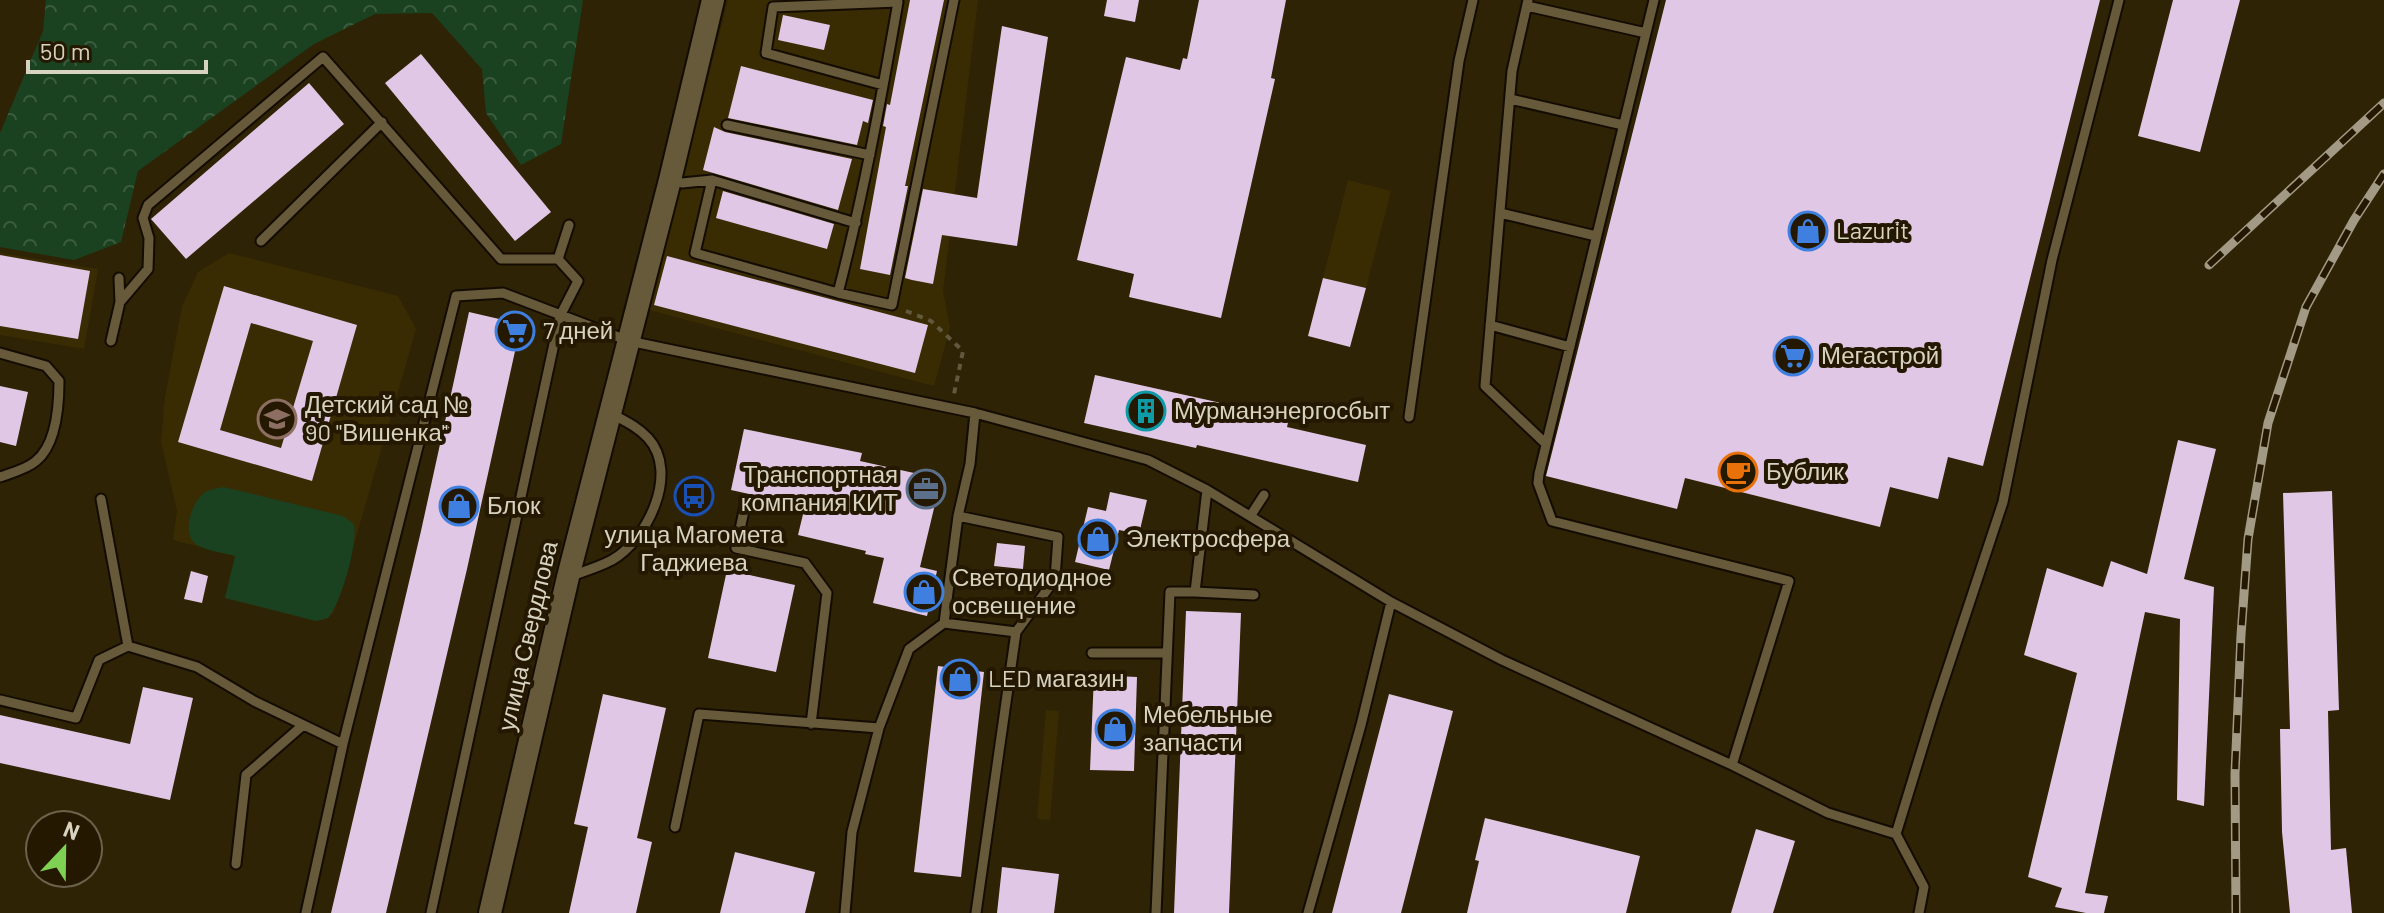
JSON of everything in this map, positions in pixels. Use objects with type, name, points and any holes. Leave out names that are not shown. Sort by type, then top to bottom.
[{"type":"street","name":"улица Свердлова","points":[[490,913],[568,577],[713,0]]},
{"type":"lane","points":[[712,180],[695,253],[892,305],[954,0]]},
{"type":"lane","points":[[1409,417],[1459,61],[1473,0]]},
{"type":"lane","points":[[1654,0],[1538,483],[1552,521],[1789,581],[1732,765]]},
{"type":"lane","points":[[1919,913],[1924,887],[1896,834],[2003,502],[2052,260],[2119,0]]},
{"type":"lane","points":[[838,293],[856,223],[870,155],[883,85],[898,2],[773,7],[766,53],[883,85]]},
{"type":"lane","points":[[1546,444],[1485,386],[1512,71],[1528,3],[1646,33]]},
{"type":"lane","points":[[120,302],[148,269],[149,238],[143,218],[148,205],[323,57],[501,259],[558,259],[578,281],[560,316],[431,913]]},
{"type":"lane","points":[[1510,99],[1623,125]]},
{"type":"lane","points":[[261,241],[382,122]]},
{"type":"lane","points":[[727,125],[870,155]]},
{"type":"lane","points":[[670,180],[682,183],[712,180],[856,223]]},
{"type":"lane","points":[[1500,213],[1596,236]]},
{"type":"lane","points":[[558,259],[569,225]]},
{"type":"lane","points":[[111,341],[120,302],[119,278]]},
{"type":"lane","points":[[306,913],[343,744],[456,296],[503,293],[629,341],[975,413],[1148,460],[1251,515],[1391,602],[1502,660],[1732,765],[1828,813],[1896,834]]},
{"type":"lane","points":[[1490,325],[1570,347]]},
{"type":"lane","points":[[0,353],[46,366],[59,381],[59,404],[49,444],[37,461],[0,477]]},
{"type":"lane","points":[[568,577],[614,559],[631,544],[646,528],[659,492],[661,467],[650,440],[630,423],[610,413]]},
{"type":"lane","points":[[944,623],[958,516],[970,464],[975,413]]},
{"type":"lane","points":[[1195,592],[1207,490]]},
{"type":"lane","points":[[1251,515],[1264,495]]},
{"type":"lane","points":[[101,499],[128,646]]},
{"type":"lane","points":[[745,506],[736,548],[805,563],[827,593],[811,724]]},
{"type":"lane","points":[[958,516],[1058,537],[1055,579],[1016,632],[976,913]]},
{"type":"lane","points":[[1156,913],[1170,592],[1254,595]]},
{"type":"lane","points":[[1308,913],[1361,725],[1391,602]]},
{"type":"lane","points":[[845,913],[852,832],[879,728],[909,649],[944,623],[1016,632]]},
{"type":"lane","points":[[0,700],[76,718],[99,660],[128,646],[197,667],[302,726],[343,744]]},
{"type":"lane","points":[[1092,653],[1167,653]]},
{"type":"lane","points":[[675,827],[699,714],[879,728]]},
{"type":"lane","points":[[236,864],[246,775],[302,726]]},
{"type":"path","points":[[892,305],[931,321],[963,351],[951,408]]},
{"type":"shaded area","points":[[728,0],[978,0],[943,291],[950,328],[934,386],[649,310]]},
{"type":"shaded area","points":[[1348,180],[1391,191],[1366,288],[1323,278]]},
{"type":"shaded area","points":[[0,253],[98,269],[84,349],[0,335]]},
{"type":"shaded area","name":"Детский сад № 90 \"Вишенка\"","points":[[229,253],[398,296],[416,329],[338,600],[334,612],[323,620],[316,621],[225,598],[235,556],[173,540],[177,510],[161,442],[165,397],[182,307],[198,272]]},
{"type":"shaded area","points":[[1046,710],[1059,711],[1050,820],[1037,819]]},
{"type":"green space","points":[[46,0],[583,0],[561,144],[521,165],[486,113],[482,69],[432,13],[375,14],[314,44],[138,171],[121,242],[74,260],[0,247],[0,133],[43,31]]},
{"type":"green space","points":[[224,487],[343,516],[354,524],[347,573],[328,618],[316,621],[225,598],[235,556],[197,545],[189,533],[192,510],[200,497],[207,491]]},
{"type":"building","points":[[910,0],[944,0],[905,186],[908,186],[890,275],[860,269],[886,127],[883,126],[887,104],[890,105]]},
{"type":"building","points":[[1107,0],[1139,0],[1135,22],[1104,16]]},
{"type":"building","points":[[1199,0],[1286,0],[1271,78],[1275,79],[1221,318],[1129,297],[1134,274],[1077,260],[1126,57],[1180,70],[1183,58],[1187,59]]},
{"type":"building","name":"Мегастрой","points":[[1666,0],[2100,0],[1983,466],[1948,457],[1938,499],[1890,487],[1880,527],[1685,478],[1677,509],[1546,476]]},
{"type":"building","points":[[2173,0],[2240,0],[2200,152],[2138,136]]},
{"type":"building","points":[[783,15],[830,25],[824,50],[778,40]]},
{"type":"building","points":[[1002,26],[1048,37],[1017,246],[942,235],[933,284],[905,278],[923,189],[977,198]]},
{"type":"building","points":[[421,54],[551,212],[515,241],[385,83]]},
{"type":"building","points":[[741,66],[873,100],[868,123],[863,121],[857,145],[728,118]]},
{"type":"building","points":[[309,83],[344,124],[186,259],[151,219]]},
{"type":"building","points":[[714,127],[852,159],[838,210],[703,170]]},
{"type":"building","points":[[723,191],[834,224],[827,249],[716,218]]},
{"type":"building","points":[[0,255],[90,271],[78,339],[0,326]]},
{"type":"building","points":[[667,256],[928,325],[915,373],[654,305]]},
{"type":"building","points":[[1323,278],[1366,288],[1350,347],[1308,336]]},
{"type":"building","points":[[224,286],[357,325],[312,481],[178,442]],"holes":[[[251,323],[313,341],[281,448],[220,430]]]},
{"type":"building","points":[[469,312],[521,324],[467,569],[386,913],[331,913],[421,531]]},
{"type":"building","points":[[1095,375],[1289,418],[1287,427],[1366,445],[1358,482],[1084,423]]},
{"type":"building","points":[[0,386],[28,392],[16,446],[0,442]]},
{"type":"building","points":[[744,429],[862,453],[860,461],[941,479],[920,567],[937,571],[927,616],[873,603],[884,558],[798,535],[805,506],[731,490]]},
{"type":"building","points":[[2178,440],[2216,449],[2184,579],[2214,587],[2204,806],[2177,800],[2180,619],[2145,612],[2085,893],[2108,896],[2104,913],[2055,907],[2062,888],[2028,877],[2077,673],[2024,655],[2047,568],[2103,587],[2111,561],[2147,574]]},
{"type":"building","points":[[2332,491],[2339,710],[2328,711],[2331,850],[2346,848],[2352,913],[2290,913],[2282,832],[2280,729],[2290,729],[2283,493]]},
{"type":"building","points":[[1110,492],[1147,500],[1139,534],[1119,530],[1109,570],[1075,562],[1088,507],[1106,511]]},
{"type":"building","points":[[997,543],[1025,546],[1023,569],[994,566]]},
{"type":"building","points":[[727,570],[795,585],[776,672],[708,658]]},
{"type":"building","points":[[191,571],[208,576],[202,603],[184,599]]},
{"type":"building","points":[[1186,611],[1241,613],[1229,913],[1174,913]]},
{"type":"building","points":[[938,666],[984,672],[961,877],[914,872]]},
{"type":"building","points":[[1094,675],[1137,677],[1134,771],[1090,770]]},
{"type":"building","points":[[143,687],[193,698],[170,800],[0,763],[0,715],[130,744]]},
{"type":"building","points":[[603,694],[666,708],[637,838],[652,842],[636,913],[569,913],[588,827],[574,824]]},
{"type":"building","points":[[1389,694],[1453,711],[1401,913],[1332,913]]},
{"type":"building","points":[[1485,818],[1640,856],[1626,913],[1467,913]]},
{"type":"building","points":[[1756,829],[1795,841],[1773,913],[1731,913]]},
{"type":"building","points":[[735,852],[815,872],[805,913],[720,913]]},
{"type":"building","points":[[1002,867],[1059,874],[1054,913],[997,913]]},
{"type":"railway","points":[[2209,265],[2384,103]]},
{"type":"railway","points":[[2236,913],[2235,774],[2241,635],[2248,539],[2268,423],[2306,307],[2354,220],[2384,174]]},
{"type":"place","name":"Lazurit","points":[[1808,231]]},
{"type":"place","name":"7 дней","points":[[515,331]]},
{"type":"place","name":"Мегастрой","points":[[1793,356]]},
{"type":"place","name":"Мурманэнергосбыт","points":[[1146,411]]},
{"type":"place","name":"Детский сад № 90 \"Вишенка\"","points":[[277,419]]},
{"type":"place","name":"Бублик","points":[[1738,472]]},
{"type":"place","name":"Транспортная компания КИТ","points":[[926,489]]},
{"type":"place","name":"улица Магомета Гаджиева","points":[[694,496]]},
{"type":"place","name":"Блок","points":[[459,506]]},
{"type":"place","name":"Электросфера","points":[[1098,539]]},
{"type":"place","name":"Светодиодное освещение","points":[[924,592]]},
{"type":"place","name":"LED магазин","points":[[960,679]]},
{"type":"place","name":"Мебельные запчасти","points":[[1115,729]]}]
